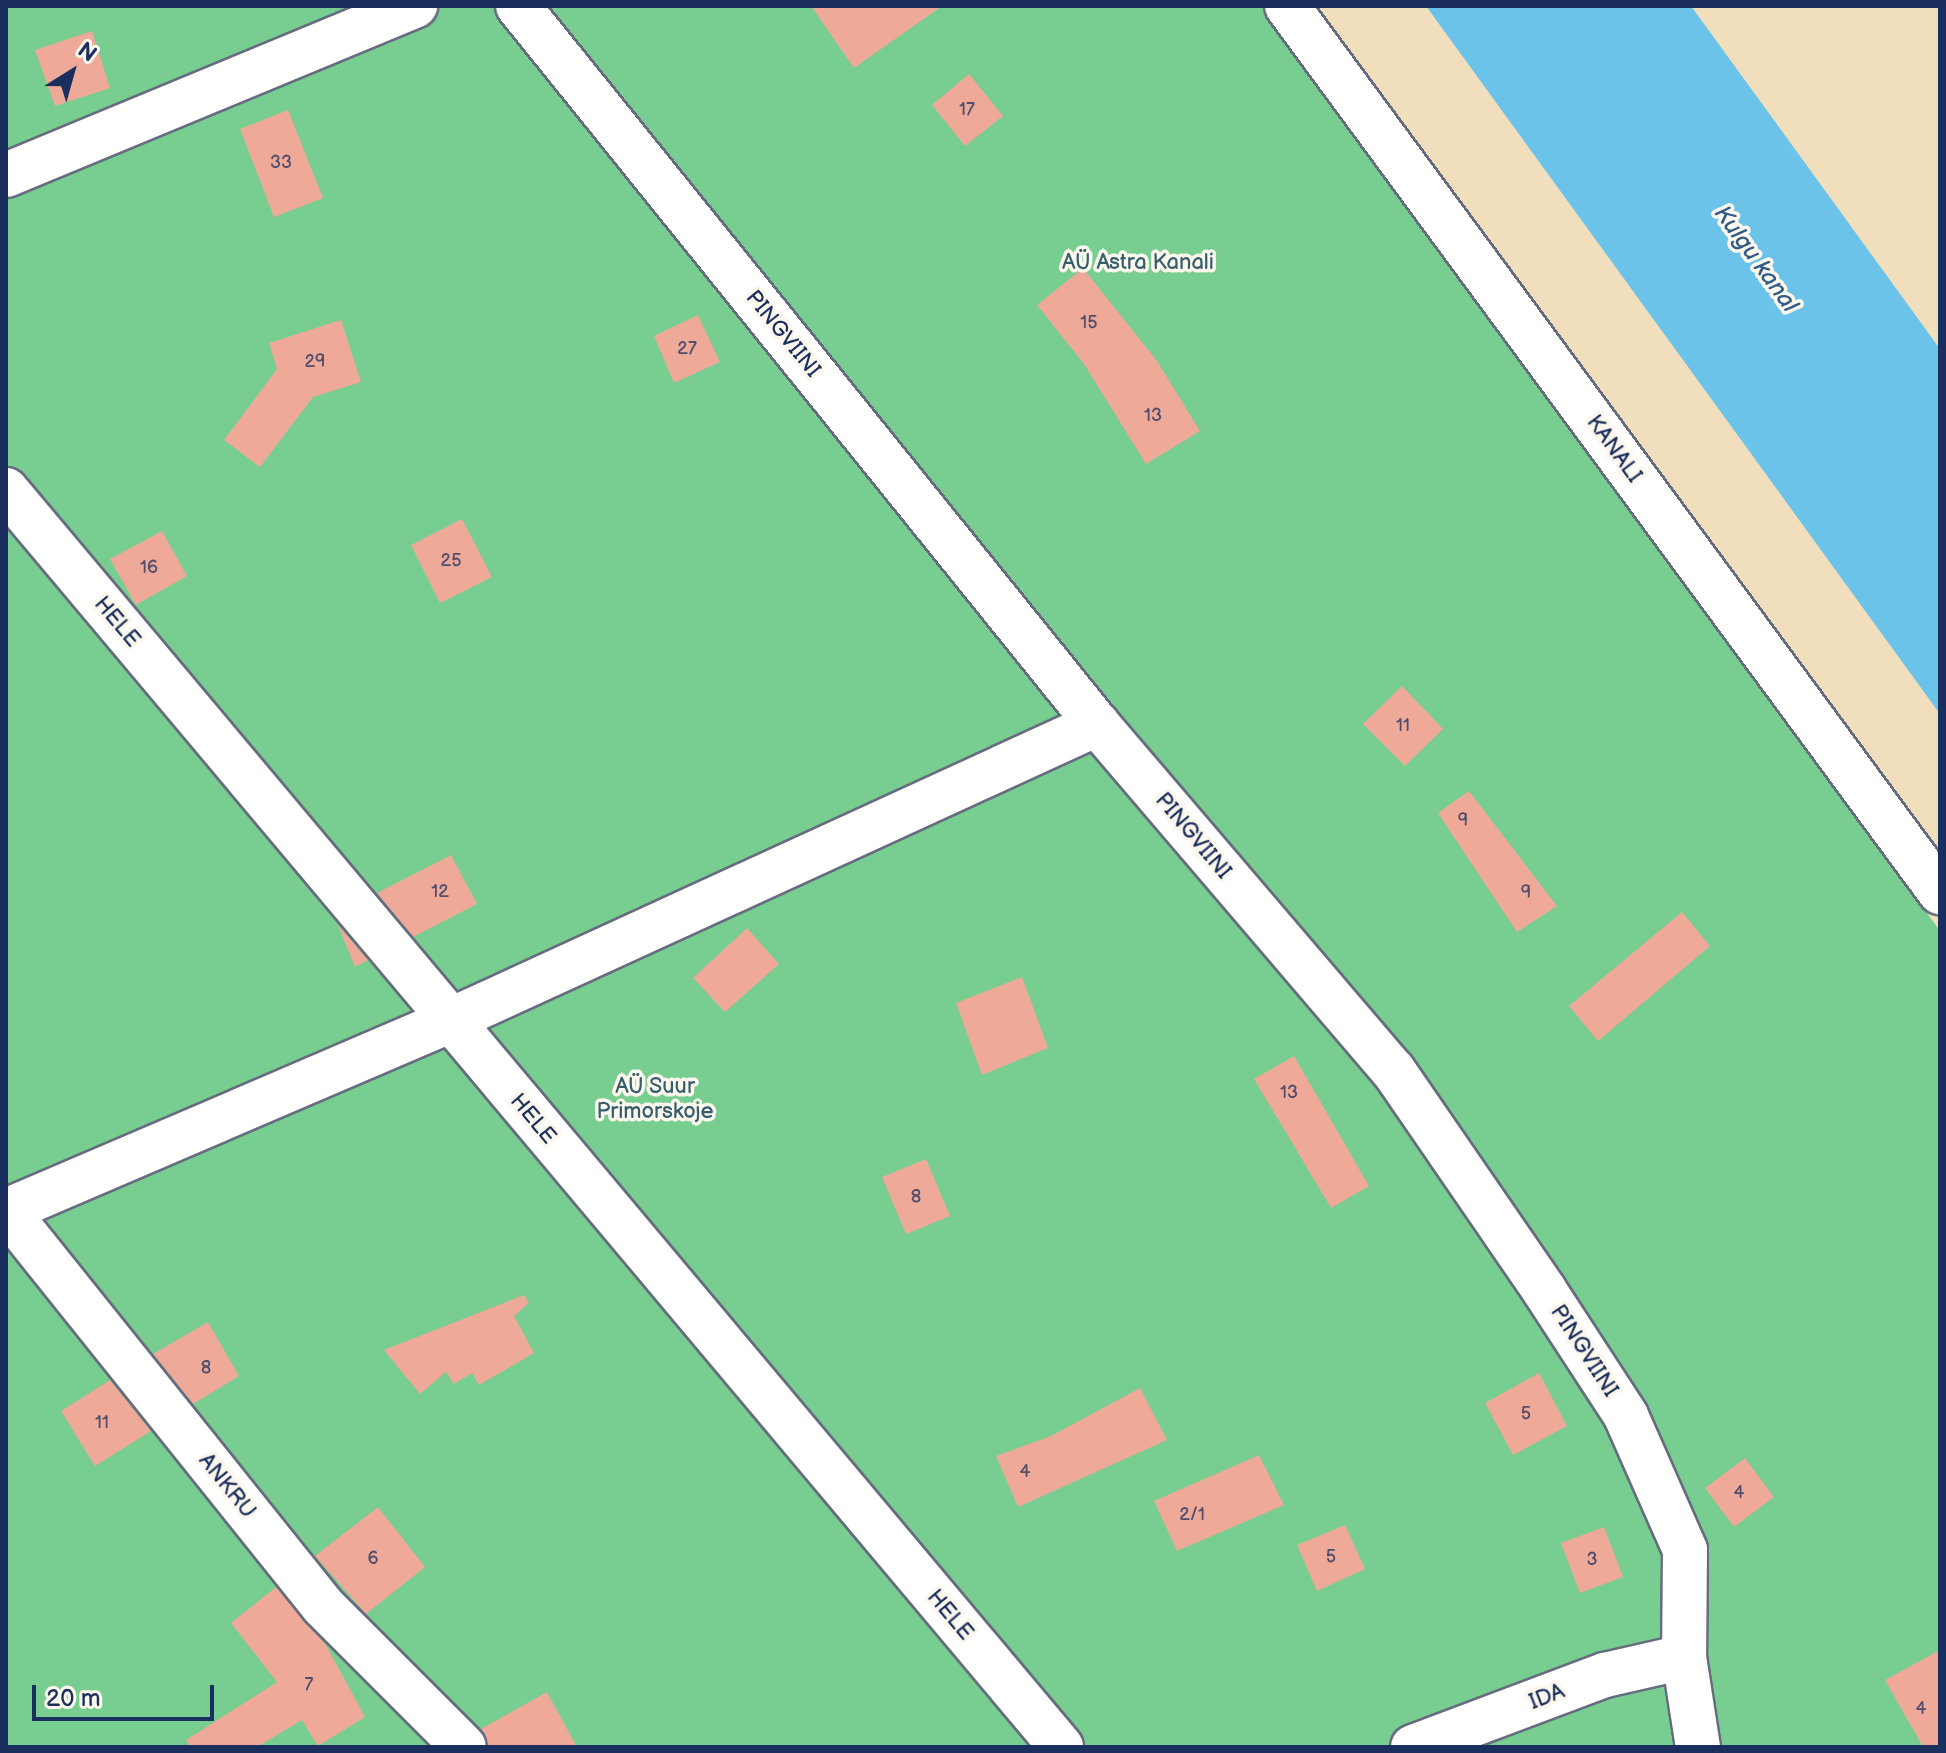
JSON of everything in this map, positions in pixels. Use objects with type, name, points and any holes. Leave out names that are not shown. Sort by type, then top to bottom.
[{"type":"street","points":[[6,175],[415,6]]},
{"type":"street","name":"PINGVIINI","points":[[518,6],[1097,724],[1393,1070],[1626,1416],[1685,1550],[1684,1657],[1698,1747]]},
{"type":"street","name":"KANALI","points":[[1287,6],[1940,892]]},
{"type":"street","name":"HELE","points":[[6,490],[1061,1747]]},
{"type":"street","points":[[6,1211],[451,1020],[1097,724]]},
{"type":"street","name":"ANKRU","points":[[6,1211],[323,1606],[464,1747]]},
{"type":"street","name":"IDA","points":[[1413,1747],[1605,1675],[1684,1657]]},
{"type":"green space","name":"AÜ Suur Primorskoje","points":[[6,6],[1264,6],[1940,931],[1940,1747],[6,1747]]},
{"type":"water","name":"Kulgu kanal","points":[[1426,6],[1691,6],[1940,349],[1940,714]]},
{"type":"building","points":[[811,6],[942,6],[854,68]]},
{"type":"building","points":[[92,31],[110,88],[55,106],[35,50]]},
{"type":"building","points":[[969,74],[1003,116],[965,146],[932,105]]},
{"type":"building","points":[[288,110],[323,198],[274,217],[240,129]]},
{"type":"building","points":[[1083,268],[1157,361],[1200,431],[1146,464],[1084,364],[1037,305]]},
{"type":"building","points":[[698,315],[720,362],[674,383],[654,336]]},
{"type":"building","points":[[341,320],[361,382],[313,397],[260,467],[224,440],[277,369],[269,343]]},
{"type":"building","points":[[462,519],[492,577],[440,603],[411,545]]},
{"type":"building","points":[[162,531],[187,576],[136,605],[110,559]]},
{"type":"building","points":[[1402,686],[1443,729],[1405,766],[1363,724]]},
{"type":"building","points":[[1469,791],[1557,906],[1517,932],[1438,813]]},
{"type":"building","points":[[451,855],[477,904],[413,937],[377,893]]},
{"type":"building","points":[[1682,912],[1710,946],[1598,1041],[1569,1006]]},
{"type":"building","points":[[338,925],[368,960],[355,967]]},
{"type":"building","points":[[747,928],[779,964],[725,1012],[693,978]]},
{"type":"building","points":[[1022,977],[1048,1048],[982,1075],[956,1003]]},
{"type":"building","points":[[1294,1056],[1369,1186],[1331,1208],[1254,1079]]},
{"type":"building","points":[[926,1159],[950,1216],[906,1234],[882,1177]]},
{"type":"building","points":[[524,1295],[529,1303],[514,1316],[534,1353],[479,1385],[472,1373],[454,1384],[446,1372],[420,1394],[384,1350]]},
{"type":"building","points":[[208,1322],[239,1376],[193,1404],[153,1354]]},
{"type":"building","points":[[1539,1373],[1567,1426],[1513,1455],[1485,1403]]},
{"type":"building","points":[[110,1380],[151,1431],[95,1466],[61,1411]]},
{"type":"building","points":[[1140,1388],[1167,1440],[1018,1507],[996,1456],[1051,1436]]},
{"type":"building","points":[[1259,1455],[1284,1505],[1177,1551],[1154,1501]]},
{"type":"building","points":[[1745,1458],[1774,1497],[1734,1527],[1705,1488]]},
{"type":"building","points":[[378,1507],[425,1567],[366,1614],[315,1556]]},
{"type":"building","points":[[1345,1525],[1365,1569],[1317,1591],[1297,1545]]},
{"type":"building","points":[[1604,1527],[1623,1577],[1580,1593],[1561,1543]]},
{"type":"building","points":[[276,1587],[326,1645],[365,1717],[318,1746],[302,1720],[257,1747],[190,1747],[186,1740],[277,1682],[231,1623]]},
{"type":"building","points":[[1940,1650],[1940,1747],[1923,1747],[1885,1680]]},
{"type":"building","points":[[547,1692],[577,1747],[488,1747],[481,1729]]},
{"type":"park label","name":"AÜ Astra Kanali","points":[[1138,263]]}]
